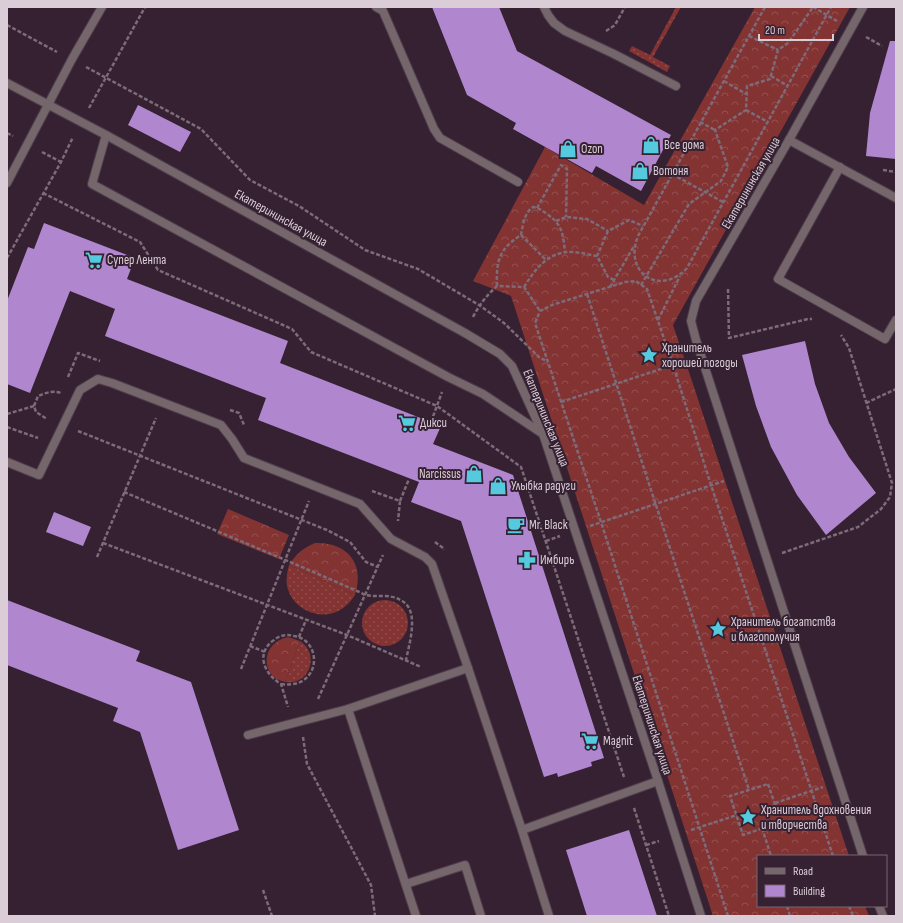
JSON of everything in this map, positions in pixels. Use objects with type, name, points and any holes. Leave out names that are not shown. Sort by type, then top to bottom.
[{"type":"street","points":[[7,183],[102,7]]},
{"type":"street","points":[[376,7],[384,11],[434,129],[440,138],[518,182]]},
{"type":"street","points":[[544,7],[548,16],[554,23],[565,31],[676,86]]},
{"type":"street","name":"Екатерининская улица","points":[[863,7],[790,140],[696,301],[691,321],[744,491],[863,855]]},
{"type":"street","name":"Екатерининская улица","points":[[7,83],[81,121],[465,333],[500,354],[512,366],[543,434],[701,916]]},
{"type":"street","points":[[106,135],[92,184],[448,377],[483,394],[543,434]]},
{"type":"street","points":[[790,140],[896,198]]},
{"type":"street","points":[[840,167],[778,280],[885,339],[896,320]]},
{"type":"street","points":[[7,462],[39,475],[80,390],[98,379],[221,425],[244,458],[360,504],[391,539],[425,557],[432,564],[468,668],[549,916]]},
{"type":"street","points":[[248,735],[348,708],[468,668]]},
{"type":"street","points":[[348,708],[416,916]]},
{"type":"street","points":[[522,830],[658,781]]},
{"type":"street","points":[[406,884],[465,865],[481,916]]},
{"type":"path","points":[[7,258],[61,162],[105,77],[146,7]]},
{"type":"path","points":[[600,32],[608,30],[615,25],[625,7]]},
{"type":"path","points":[[610,287],[765,7]]},
{"type":"path","points":[[746,110],[747,86],[770,79],[778,50],[788,43],[813,7],[840,23]]},
{"type":"path","points":[[634,245],[633,256],[636,265],[642,273],[651,279],[661,281],[671,280],[680,275],[687,268],[831,7]]},
{"type":"path","points":[[860,34],[882,46]]},
{"type":"path","points":[[749,36],[778,50]]},
{"type":"path","points":[[770,76],[788,86]]},
{"type":"path","points":[[105,77],[201,129],[250,180],[299,206],[365,250],[418,269],[479,305],[504,323],[540,358],[547,361]]},
{"type":"path","points":[[724,81],[746,94]]},
{"type":"path","points":[[746,110],[768,122]]},
{"type":"path","points":[[715,130],[746,110]]},
{"type":"path","points":[[642,285],[689,204],[721,181],[728,167],[715,130],[700,122]]},
{"type":"path","points":[[28,144],[61,162]]},
{"type":"path","points":[[537,208],[561,166],[567,169],[566,217]]},
{"type":"path","points":[[672,174],[723,202]]},
{"type":"path","points":[[44,192],[140,242],[158,270],[292,329],[311,352],[437,406],[521,467],[669,916]]},
{"type":"path","points":[[497,286],[496,273],[499,258],[511,242],[521,235],[528,210],[533,207],[537,208],[556,222],[563,232],[565,252]]},
{"type":"path","points":[[556,222],[566,217],[587,219],[608,231]]},
{"type":"path","points":[[597,256],[608,231],[630,220],[643,226]]},
{"type":"path","points":[[521,235],[534,246],[546,260]]},
{"type":"path","points":[[524,287],[531,274],[546,260],[559,253],[573,252],[597,256]]},
{"type":"path","points":[[597,256],[608,277],[614,280]]},
{"type":"path","points":[[658,320],[680,275]]},
{"type":"path","points":[[728,916],[535,323],[540,311],[552,305],[625,282],[636,281],[647,289],[833,855]]},
{"type":"path","points":[[472,317],[479,305],[497,286],[524,287]]},
{"type":"path","points":[[524,287],[540,311]]},
{"type":"path","points":[[728,289],[729,338],[808,319],[819,320]]},
{"type":"path","points":[[587,294],[749,790]]},
{"type":"path","points":[[778,555],[858,527],[881,509],[890,497],[892,483],[849,348],[838,329]]},
{"type":"path","points":[[67,380],[78,353],[106,364]]},
{"type":"path","points":[[561,402],[673,365]]},
{"type":"path","points":[[59,400],[64,386]]},
{"type":"path","points":[[866,403],[896,389]]},
{"type":"path","points":[[48,424],[50,420],[36,412],[34,406],[38,396],[57,391],[62,393]]},
{"type":"path","points":[[431,422],[443,391]]},
{"type":"path","points":[[97,557],[162,402]]},
{"type":"path","points":[[7,414],[34,406]]},
{"type":"path","points":[[225,408],[239,413],[246,431]]},
{"type":"path","points":[[62,425],[327,530],[350,542],[366,562],[378,567]]},
{"type":"path","points":[[7,427],[42,440]]},
{"type":"path","points":[[398,522],[400,501],[409,478]]},
{"type":"path","points":[[586,527],[725,480]]},
{"type":"path","points":[[241,669],[315,486]]},
{"type":"path","points":[[371,490],[400,501]]},
{"type":"path","points":[[124,492],[285,559],[366,595],[382,595],[395,598],[406,604],[410,610],[412,618],[411,636],[406,660]]},
{"type":"path","points":[[546,541],[563,535]]},
{"type":"path","points":[[431,540],[438,543],[443,548],[446,556]]},
{"type":"path","points":[[103,543],[306,620],[420,666],[427,682]]},
{"type":"path","points":[[299,637],[306,620]]},
{"type":"path","points":[[287,634],[299,637],[306,641],[312,649],[314,658],[313,668],[308,677],[300,683],[290,686],[281,684],[272,679],[266,671],[263,662],[265,652],[270,643],[278,637],[287,634]]},
{"type":"path","points":[[250,646],[265,652]]},
{"type":"path","points":[[281,684],[293,723]]},
{"type":"path","points":[[768,784],[781,822],[743,835],[730,796],[749,790],[768,784]]},
{"type":"path","points":[[774,803],[826,786]]},
{"type":"path","points":[[685,832],[737,815]]},
{"type":"path","points":[[762,828],[771,855]]},
{"type":"path","points":[[646,845],[663,840]]},
{"type":"path","points":[[263,890],[272,916]]},
{"type":"green space","points":[[676,7],[681,7],[653,57],[670,66],[667,72],[629,51],[632,46],[650,55]]},
{"type":"green space","points":[[755,7],[850,7],[673,325],[849,855],[757,855],[757,907],[865,907],[869,916],[713,916],[511,296],[473,281],[545,147],[644,205]]},
{"type":"green space","points":[[228,509],[289,535],[279,559],[217,534]]},
{"type":"green space","points":[[315,543],[336,546],[351,557],[355,564],[357,573],[355,595],[289,565],[300,552]]},
{"type":"green space","points":[[289,565],[355,595],[345,607],[332,613],[324,615],[308,611],[301,607],[290,594],[287,586],[287,573]]},
{"type":"green space","points":[[385,600],[398,604],[404,610],[408,623],[404,636],[398,642],[385,646],[372,642],[366,636],[362,623],[366,610],[372,604]]},
{"type":"green space","points":[[288,637],[300,641],[285,682],[277,679],[271,674],[267,660],[268,653],[272,646],[279,640]]},
{"type":"green space","points":[[300,641],[310,653],[311,661],[309,668],[301,679],[294,682],[285,682]]},
{"type":"building","points":[[432,7],[499,7],[517,51],[671,135],[641,191],[596,166],[592,173],[513,129],[516,123],[467,95]]},
{"type":"building","points":[[890,41],[896,41],[896,159],[866,156],[870,113]]},
{"type":"building","points":[[138,105],[191,132],[180,152],[128,125]]},
{"type":"building","points":[[44,223],[135,258],[127,279],[288,341],[280,363],[441,426],[433,444],[513,475],[604,758],[591,762],[592,766],[558,777],[557,773],[544,777],[461,521],[411,502],[419,482],[258,420],[266,398],[105,336],[115,309],[70,291],[30,393],[7,384],[7,301],[28,247],[34,249]]},
{"type":"building","points":[[805,341],[815,384],[829,423],[849,457],[876,493],[826,535],[797,495],[771,447],[756,406],[742,355]]},
{"type":"building","points":[[54,512],[91,527],[83,546],[46,532]]},
{"type":"building","points":[[7,600],[140,651],[136,661],[191,682],[239,830],[178,850],[140,732],[113,721],[118,708],[7,665]]},
{"type":"building","points":[[629,830],[657,916],[587,916],[566,850]]},
{"type":"place","name":"Все дома","points":[[651,145]]},
{"type":"place","name":"Ozon","points":[[568,149]]},
{"type":"place","name":"Вотоня","points":[[640,171]]},
{"type":"place","name":"Супер Лента","points":[[94,260]]},
{"type":"place","name":"Хранитель хорошей погоды","points":[[649,355]]},
{"type":"place","name":"Дикси","points":[[407,423]]},
{"type":"place","name":"Narcissus","points":[[474,474]]},
{"type":"place","name":"Улыбка радуги","points":[[498,486]]},
{"type":"place","name":"Mr. Black","points":[[516,525]]},
{"type":"place","name":"Имбирь","points":[[527,560]]},
{"type":"place","name":"Хранитель богатства и благополучия","points":[[718,629]]},
{"type":"place","name":"Magnit","points":[[590,741]]},
{"type":"place","name":"Хранитель вдохновения и творчества","points":[[748,817]]}]
